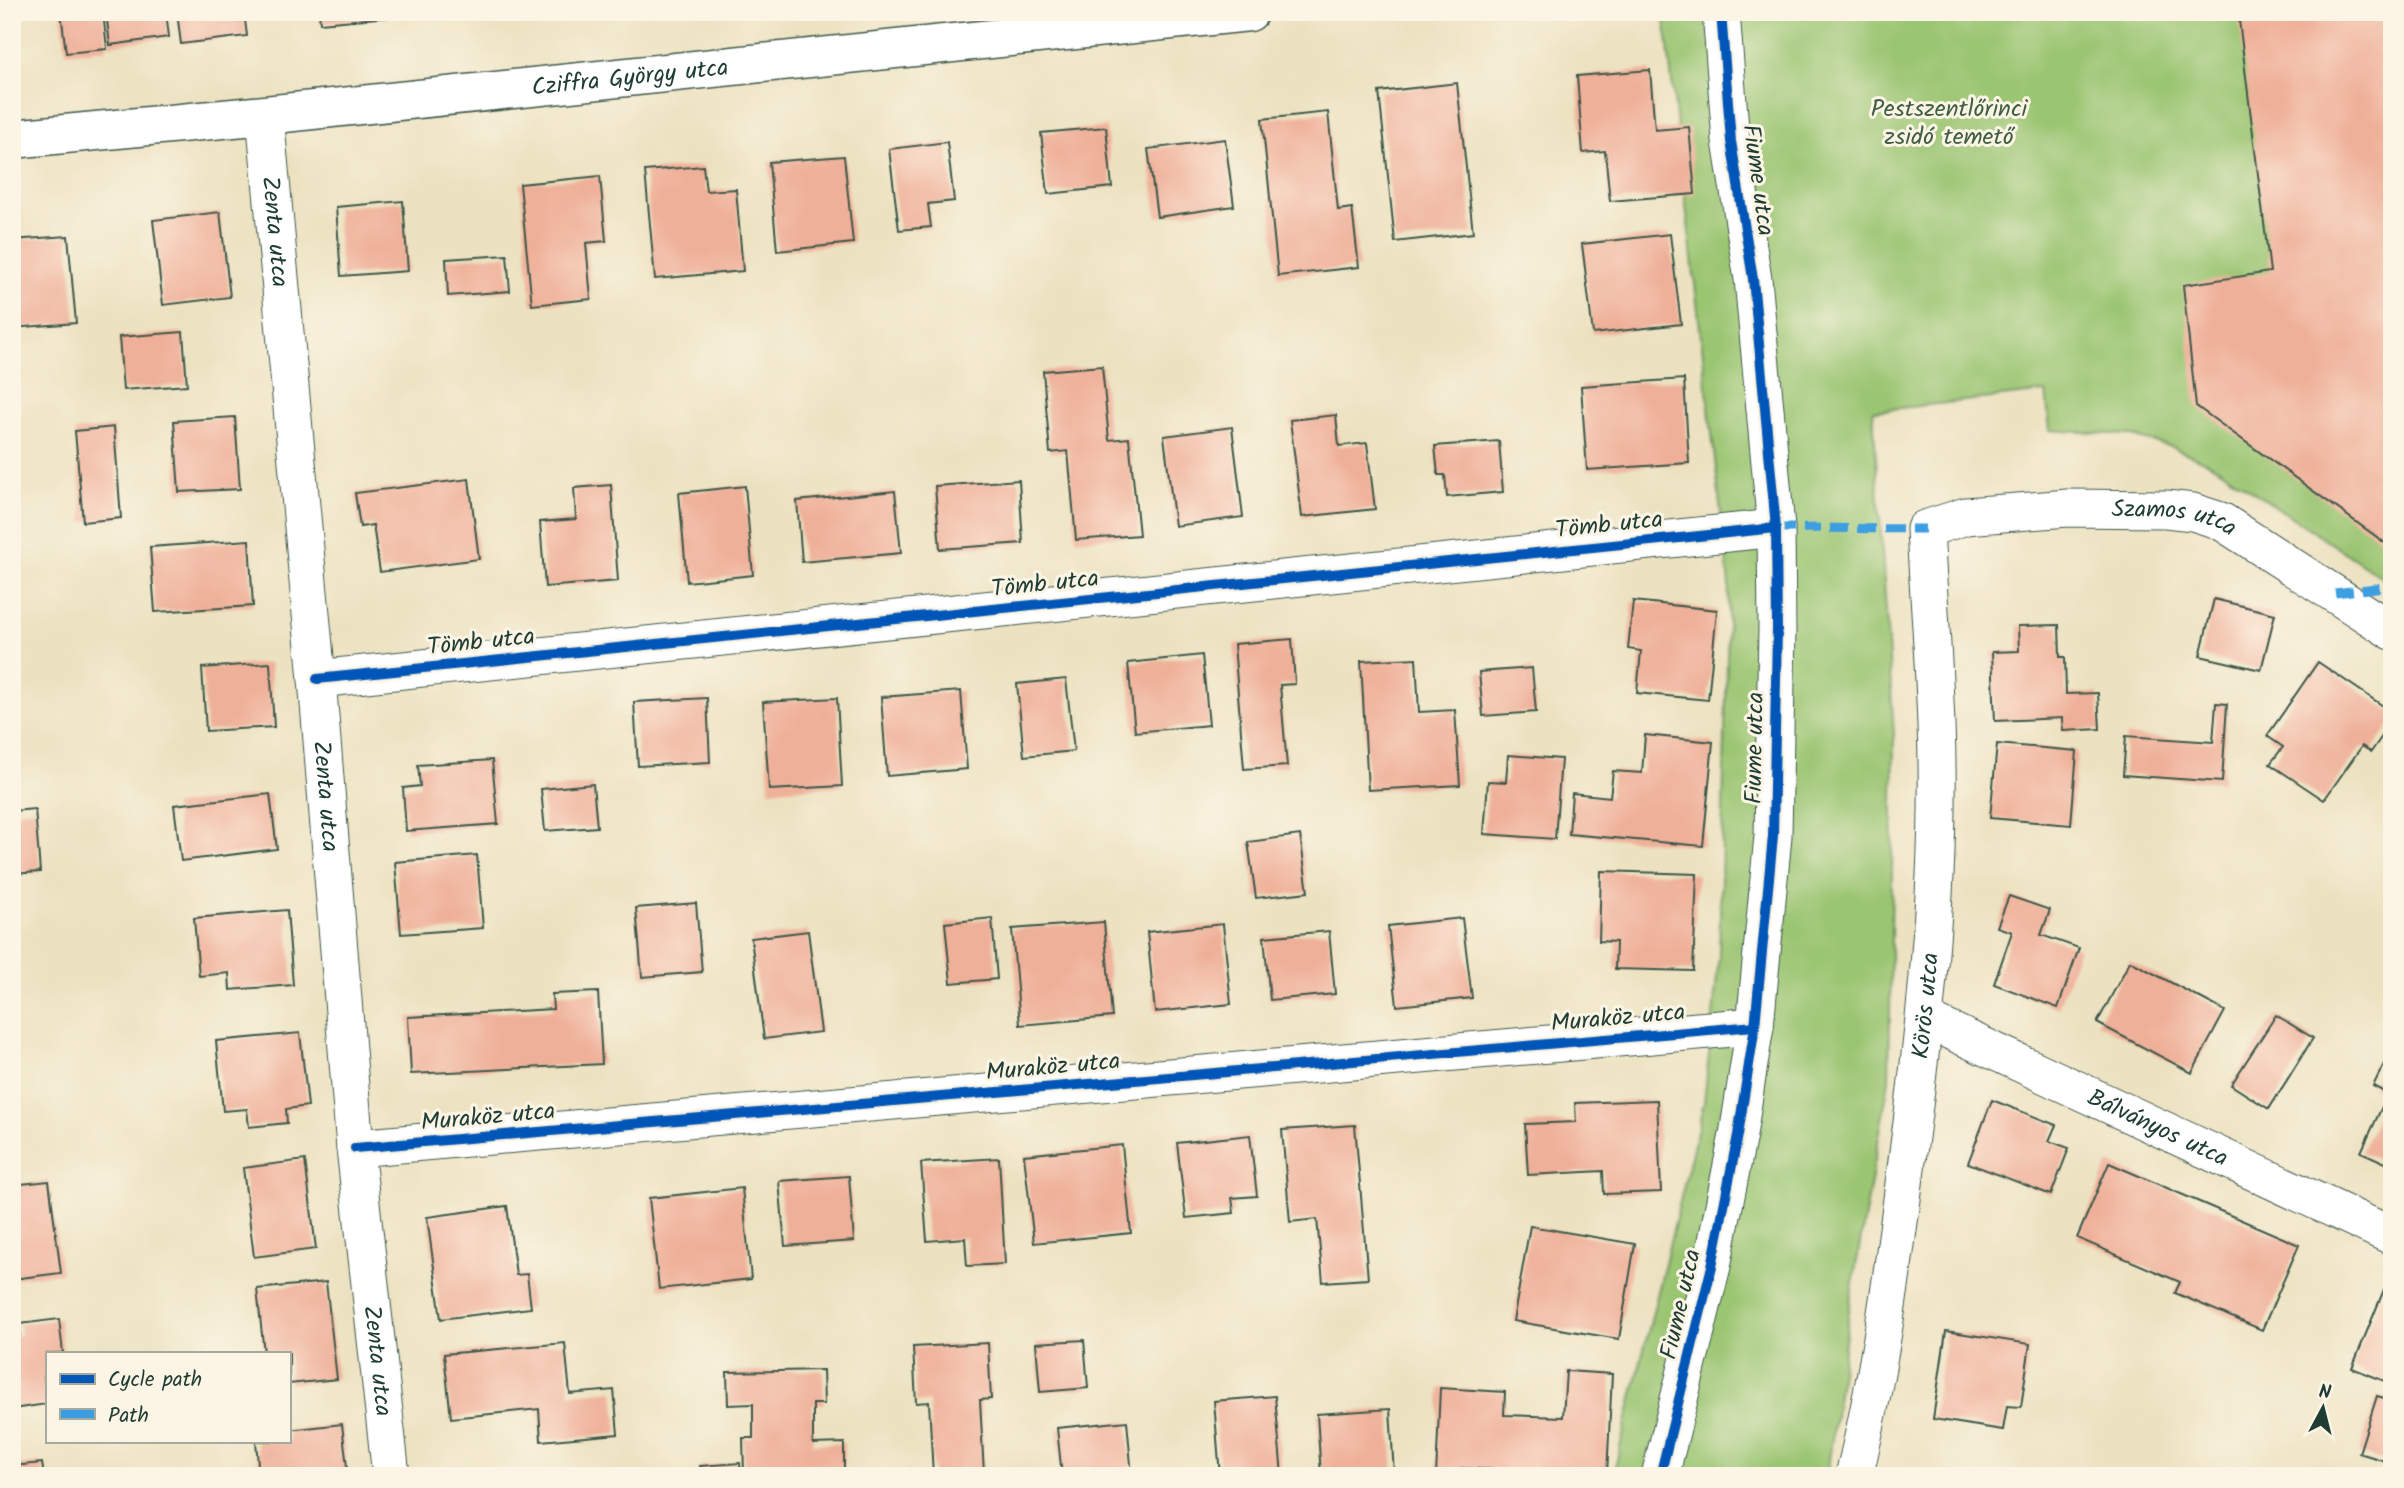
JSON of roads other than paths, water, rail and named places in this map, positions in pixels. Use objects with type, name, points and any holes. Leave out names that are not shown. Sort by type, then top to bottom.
[{"type":"street","name":"Cziffra György utca","points":[[12,139],[1249,12]]},
{"type":"street","name":"Fiume utca","points":[[1660,1476],[1712,1266],[1738,1135],[1755,1026],[1773,836],[1776,528],[1752,279],[1731,142],[1721,12]]},
{"type":"street","name":"Zenta utca","points":[[265,115],[317,679],[355,1148],[391,1476]]},
{"type":"street","name":"Szamos utca","points":[[1925,529],[1966,516],[2068,508],[2166,509],[2193,512],[2221,520],[2392,631]]},
{"type":"street","name":"Tömb utca","points":[[317,679],[1776,528]]},
{"type":"street","name":"Körös utca","points":[[1854,1476],[1864,1436],[1889,1297],[1925,1019],[1936,859],[1937,760],[1925,529]]},
{"type":"street","name":"Bálványos utca","points":[[1925,1019],[2392,1236]]},
{"type":"street","name":"Muraköz utca","points":[[355,1148],[1755,1026]]},
{"type":"park label","name":"Pestszentlőrinci zsidó temető","points":[[1949,122]]}]
